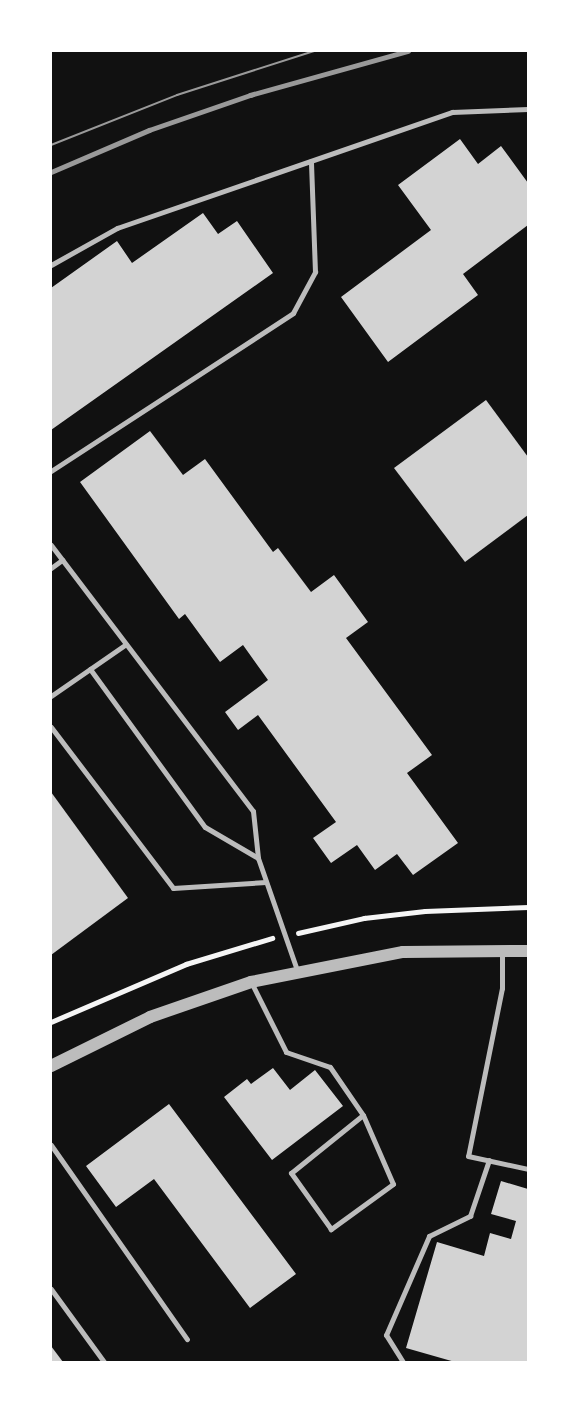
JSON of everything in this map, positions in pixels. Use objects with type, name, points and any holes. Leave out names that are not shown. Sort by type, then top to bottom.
[{"type":"street","points":[[51,1066],[150,1017],[251,982],[403,952],[528,951]]},
{"type":"lane","points":[[51,265],[117,228],[452,112],[528,109]]},
{"type":"lane","points":[[51,471],[293,313],[315,272],[311,161]]},
{"type":"lane","points":[[51,545],[253,811],[258,858],[298,973]]},
{"type":"lane","points":[[51,568],[62,560]]},
{"type":"lane","points":[[51,696],[126,644]]},
{"type":"lane","points":[[90,669],[205,827],[258,858]]},
{"type":"lane","points":[[51,727],[173,888],[266,882]]},
{"type":"lane","points":[[502,951],[502,988],[468,1156],[528,1169]]},
{"type":"lane","points":[[251,982],[286,1052],[330,1067],[363,1115],[393,1184],[331,1229],[291,1173],[363,1115]]},
{"type":"lane","points":[[51,1145],[187,1339]]},
{"type":"lane","points":[[403,1362],[386,1335],[429,1236],[470,1216],[489,1160]]},
{"type":"lane","points":[[51,1289],[104,1362]]},
{"type":"building","points":[[460,139],[478,164],[501,146],[528,183],[528,225],[463,274],[478,295],[388,362],[341,297],[431,230],[398,185]]},
{"type":"building","points":[[203,213],[218,234],[237,221],[273,273],[51,430],[51,288],[117,241],[132,263]]},
{"type":"building","points":[[486,400],[528,457],[528,515],[465,562],[394,468]]},
{"type":"building","points":[[150,431],[183,475],[205,459],[273,552],[278,548],[311,592],[334,575],[368,622],[346,638],[432,755],[407,773],[458,843],[413,875],[397,854],[375,870],[357,845],[331,863],[313,838],[336,822],[258,715],[238,730],[225,712],[268,680],[243,645],[220,662],[185,614],[179,619],[80,482]]},
{"type":"building","points":[[51,792],[128,898],[51,955]]},
{"type":"building","points":[[273,1068],[290,1090],[315,1070],[343,1106],[272,1160],[224,1097],[247,1079],[251,1084]]},
{"type":"building","points":[[169,1104],[296,1274],[250,1308],[154,1179],[116,1207],[86,1166]]},
{"type":"building","points":[[501,1181],[528,1189],[528,1362],[455,1362],[406,1348],[437,1242],[484,1256],[490,1233],[511,1239],[516,1221],[491,1214]]},
{"type":"building","points":[[51,1346],[63,1362],[51,1362]]},
{"type":"tram line","points":[[51,145],[177,95],[314,51]]},
{"type":"railway","points":[[51,172],[149,130],[250,95],[408,51]]}]
